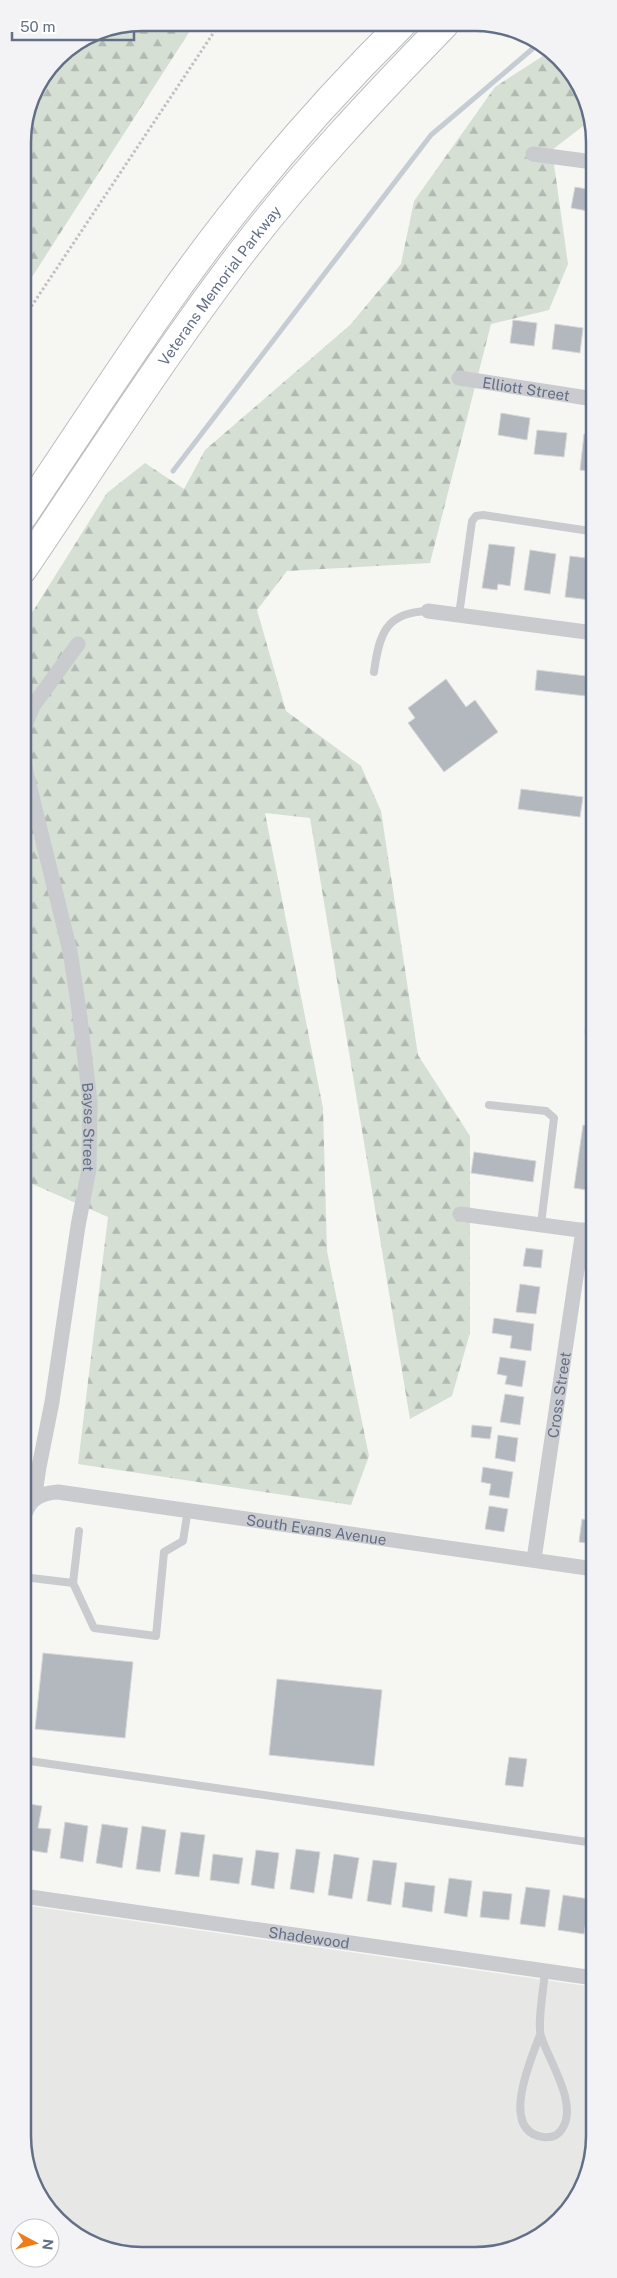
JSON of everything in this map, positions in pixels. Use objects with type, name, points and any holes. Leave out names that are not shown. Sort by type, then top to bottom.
[{"type":"highway","name":"Veterans Memorial Parkway","points":[[31,504],[163,307],[216,236],[274,164],[336,92],[395,31]]},
{"type":"highway","name":"Veterans Memorial Parkway","points":[[31,557],[170,352],[241,253],[313,164],[437,31]]},
{"type":"street","points":[[533,154],[586,161]]},
{"type":"street","name":"Elliott Street","points":[[459,378],[586,398]]},
{"type":"street","points":[[428,611],[586,632]]},
{"type":"street","points":[[31,713],[78,644]]},
{"type":"street","name":"Bayse Street","points":[[31,793],[70,951],[90,1101],[89,1169],[78,1226],[52,1402],[39,1467],[36,1487],[39,1495]]},
{"type":"street","points":[[460,1214],[586,1231]]},
{"type":"street","name":"Cross Street","points":[[534,1559],[586,1243]]},
{"type":"street","name":"South Evans Avenue","points":[[39,1495],[58,1492],[188,1509],[586,1568]]},
{"type":"street","points":[[31,1502],[39,1495]]},
{"type":"street","name":"Shadewood","points":[[31,1897],[586,1977]]},
{"type":"lane","points":[[459,615],[472,521],[476,516],[483,515],[586,530]]},
{"type":"lane","points":[[374,672],[378,644],[387,628],[398,616],[428,611]]},
{"type":"lane","points":[[489,1105],[546,1112],[554,1118],[541,1224]]},
{"type":"lane","points":[[79,1531],[72,1583],[94,1628],[156,1636],[164,1552],[183,1541],[188,1509]]},
{"type":"lane","points":[[31,1578],[72,1583]]},
{"type":"lane","points":[[31,1761],[586,1842]]},
{"type":"lane","points":[[540,2035],[556,2069],[567,2112],[563,2128],[554,2137],[549,2138],[528,2132],[521,2118],[526,2073],[540,2035],[545,1972]]},
{"type":"path","points":[[31,307],[215,31]]},
{"type":"shaded area","points":[[31,1906],[586,1986],[586,2143],[580,2171],[563,2203],[548,2219],[524,2235],[496,2245],[475,2247],[135,2247],[121,2245],[87,2232],[59,2209],[43,2185],[35,2165],[31,2136]]},
{"type":"green space","points":[[135,31],[190,31],[31,279],[31,135],[35,113],[46,87],[69,59],[100,40],[113,35]]},
{"type":"green space","points":[[544,55],[567,81],[582,113],[584,125],[552,150],[568,264],[549,310],[491,324],[430,563],[287,571],[257,610],[286,711],[361,766],[381,811],[418,1055],[470,1136],[470,1333],[452,1396],[410,1419],[310,818],[265,813],[323,1108],[327,1251],[369,1456],[351,1505],[78,1464],[108,1217],[31,1183],[31,614],[107,493],[145,463],[184,489],[205,450],[350,325],[401,264],[414,201],[495,87]]},
{"type":"building","points":[[575,187],[586,189],[586,211],[571,208]]},
{"type":"building","points":[[513,320],[537,323],[534,346],[510,343]]},
{"type":"building","points":[[555,324],[583,328],[580,353],[552,349]]},
{"type":"building","points":[[501,413],[530,418],[527,440],[498,435]]},
{"type":"building","points":[[537,430],[567,433],[564,457],[534,454]]},
{"type":"building","points":[[584,434],[586,434],[586,471],[580,470]]},
{"type":"building","points":[[489,544],[515,547],[510,586],[498,584],[497,590],[482,588]]},
{"type":"building","points":[[530,550],[556,554],[550,594],[524,590]]},
{"type":"building","points":[[570,556],[586,558],[586,599],[565,597]]},
{"type":"building","points":[[537,670],[586,676],[586,696],[535,690]]},
{"type":"building","points":[[446,679],[466,707],[475,700],[498,732],[444,772],[408,723],[415,718],[408,708]]},
{"type":"building","points":[[521,789],[583,797],[580,817],[518,809]]},
{"type":"building","points":[[583,1125],[586,1126],[586,1190],[574,1188]]},
{"type":"building","points":[[474,1152],[536,1161],[533,1182],[471,1173]]},
{"type":"building","points":[[526,1248],[543,1250],[541,1268],[523,1266]]},
{"type":"building","points":[[520,1284],[540,1287],[536,1314],[516,1312]]},
{"type":"building","points":[[494,1318],[534,1324],[531,1351],[510,1348],[512,1336],[492,1333]]},
{"type":"building","points":[[500,1357],[526,1361],[522,1387],[505,1384],[507,1376],[497,1374]]},
{"type":"building","points":[[505,1394],[524,1397],[520,1425],[500,1422]]},
{"type":"building","points":[[472,1425],[492,1427],[490,1439],[471,1437]]},
{"type":"building","points":[[498,1435],[518,1438],[515,1462],[495,1458]]},
{"type":"building","points":[[483,1467],[513,1472],[509,1498],[489,1495],[491,1484],[481,1482]]},
{"type":"building","points":[[489,1506],[508,1509],[504,1532],[485,1529]]},
{"type":"building","points":[[582,1519],[586,1520],[586,1543],[579,1542]]},
{"type":"building","points":[[43,1653],[133,1662],[125,1738],[35,1729]]},
{"type":"building","points":[[277,1679],[382,1690],[374,1766],[269,1755]]},
{"type":"building","points":[[509,1757],[527,1759],[523,1787],[505,1785]]},
{"type":"building","points":[[31,1804],[42,1806],[38,1828],[51,1829],[47,1853],[31,1850]]},
{"type":"building","points":[[65,1822],[88,1826],[83,1862],[60,1858]]},
{"type":"building","points":[[102,1824],[128,1828],[122,1868],[96,1863]]},
{"type":"building","points":[[142,1826],[166,1830],[160,1872],[136,1869]]},
{"type":"building","points":[[181,1832],[205,1835],[199,1877],[175,1874]]},
{"type":"building","points":[[296,1849],[320,1852],[314,1893],[290,1889]]},
{"type":"building","points":[[256,1850],[279,1853],[274,1889],[251,1885]]},
{"type":"building","points":[[213,1854],[243,1858],[239,1884],[210,1880]]},
{"type":"building","points":[[334,1854],[359,1858],[352,1899],[328,1895]]},
{"type":"building","points":[[373,1860],[397,1863],[391,1905],[367,1901]]},
{"type":"building","points":[[449,1878],[472,1881],[467,1917],[444,1913]]},
{"type":"building","points":[[405,1882],[435,1886],[432,1912],[402,1907]]},
{"type":"building","points":[[526,1887],[550,1890],[545,1927],[520,1924]]},
{"type":"building","points":[[483,1891],[512,1894],[509,1920],[480,1917]]},
{"type":"building","points":[[563,1895],[586,1899],[584,1934],[558,1930]]},
{"type":"waterway","points":[[173,471],[431,135],[533,48]]}]
